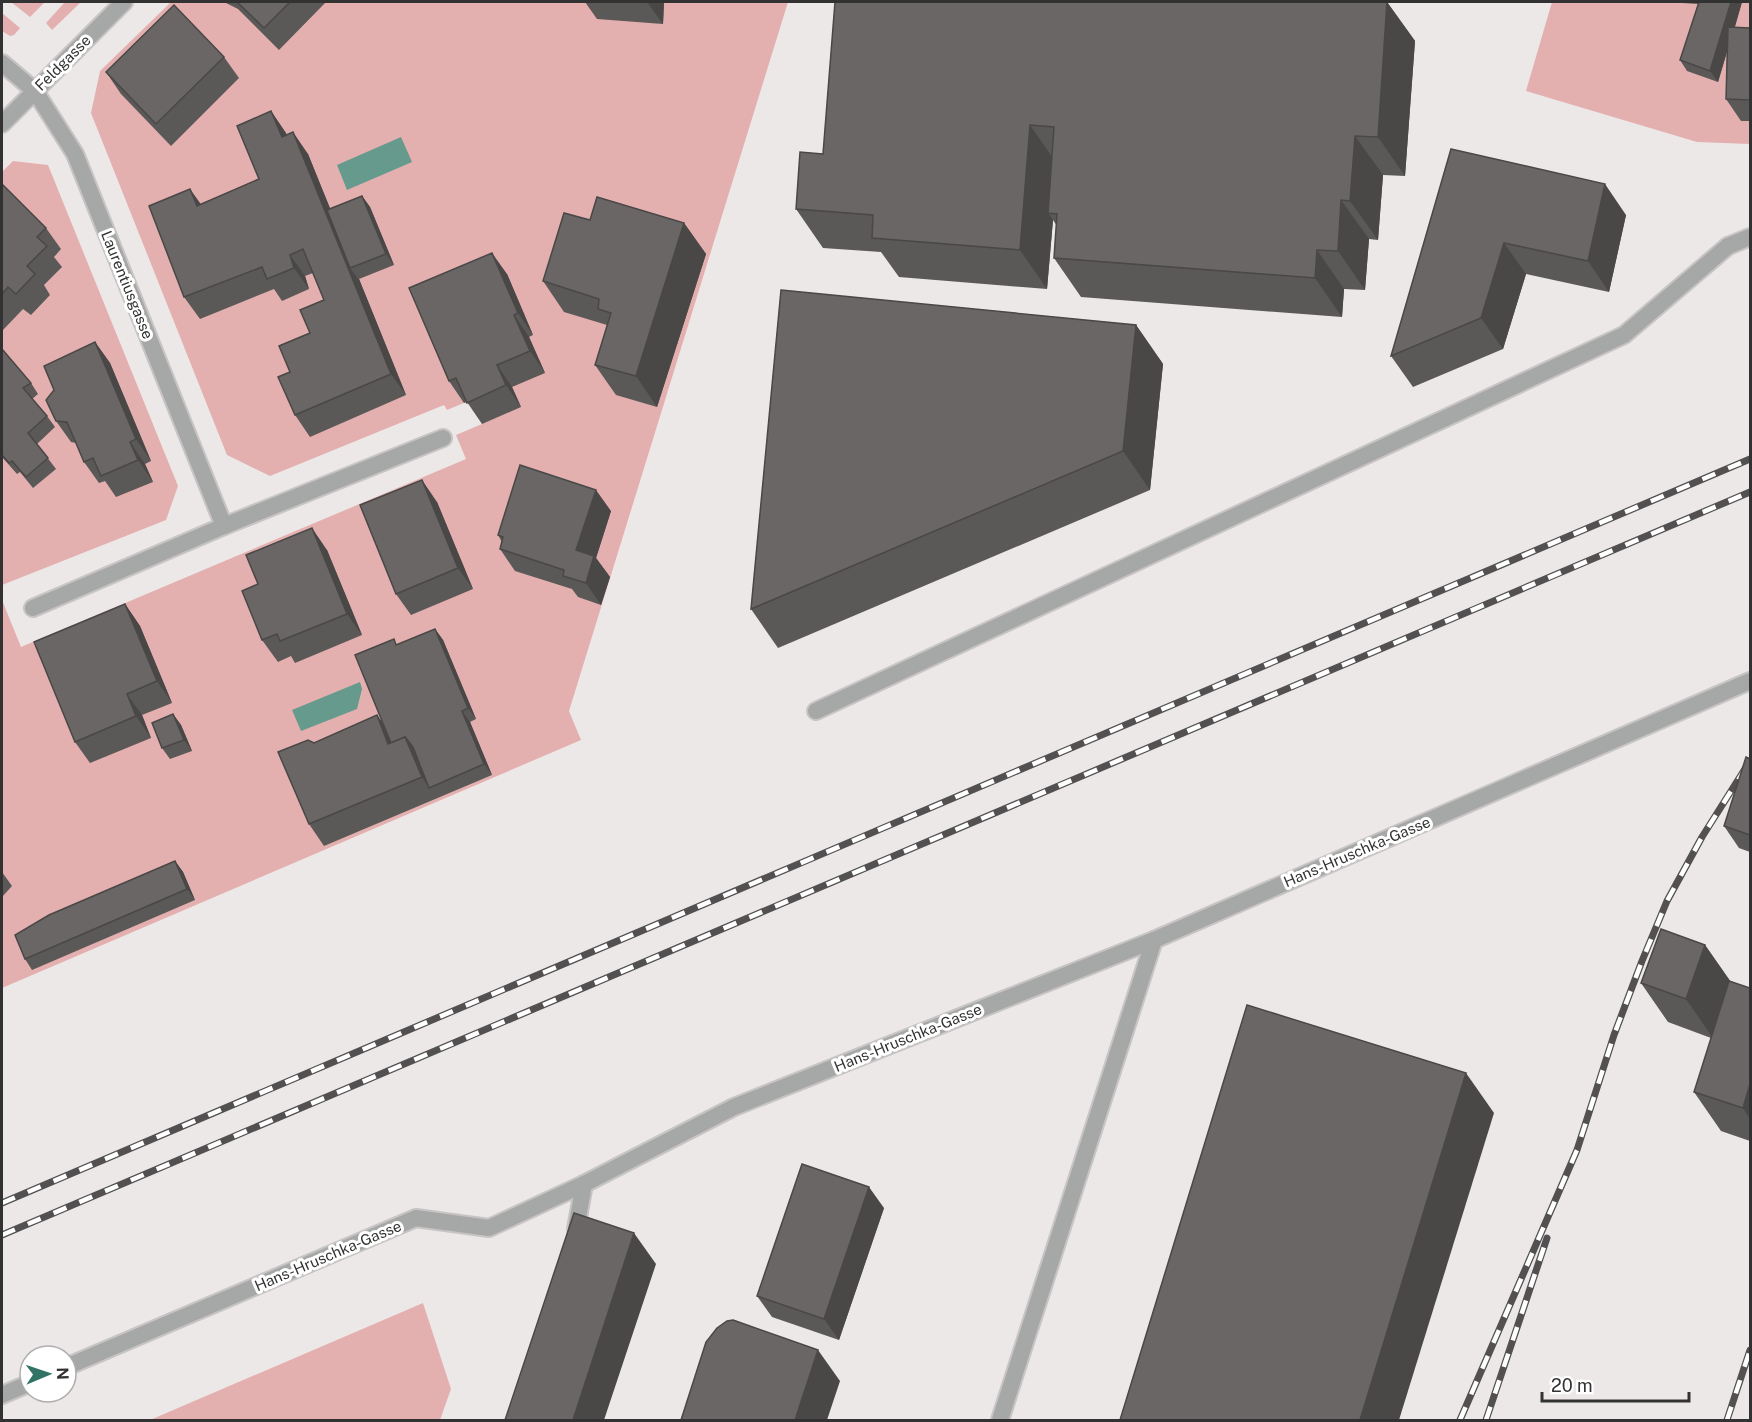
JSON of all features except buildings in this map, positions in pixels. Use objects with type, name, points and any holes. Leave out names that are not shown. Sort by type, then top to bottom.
[{"type":"street","name":"Feldgasse","points":[[2,124],[124,2]]},
{"type":"street","name":"Laurentiusgasse","points":[[2,63],[35,91],[75,154],[224,526]]},
{"type":"street","points":[[816,711],[1624,335],[1728,246],[1750,237]]},
{"type":"street","points":[[33,608],[224,526],[442,438]]},
{"type":"street","name":"Hans-Hruschka-Gasse","points":[[78,1363],[416,1218],[489,1228],[584,1184],[734,1107],[1154,940],[1750,681]]},
{"type":"street","points":[[1000,1420],[1154,940]]},
{"type":"street","points":[[576,1229],[584,1184]]},
{"type":"street","points":[[2,1395],[18,1388]]},
{"type":"shaded area","points":[[11,2],[45,2],[30,17]]},
{"type":"shaded area","points":[[65,2],[81,2],[52,30],[46,23]]},
{"type":"shaded area","points":[[171,2],[788,2],[569,711],[581,740],[2,988],[2,600],[21,647],[466,459],[456,435],[482,424],[471,400],[447,410],[444,405],[270,476],[227,455],[91,113],[100,71]]},
{"type":"shaded area","points":[[1552,2],[1750,2],[1750,144],[1697,142],[1526,91]]},
{"type":"shaded area","points":[[2,13],[20,28],[14,35],[10,36],[2,31]]},
{"type":"shaded area","points":[[401,137],[412,162],[347,190],[337,165]]},
{"type":"shaded area","points":[[13,161],[48,165],[178,486],[166,520],[2,585],[2,172]]},
{"type":"shaded area","points":[[360,682],[362,689],[357,709],[301,731],[292,710]]},
{"type":"shaded area","points":[[423,1303],[451,1389],[440,1420],[150,1420]]},
{"type":"railway","points":[[2,1203],[1750,459]]},
{"type":"railway","points":[[2,1235],[1750,492]]},
{"type":"railway","points":[[1460,1420],[1577,1150],[1614,1035],[1667,901],[1702,837],[1750,761]]},
{"type":"railway","points":[[1486,1420],[1547,1238]]},
{"type":"railway","points":[[1727,1420],[1750,1350]]}]
